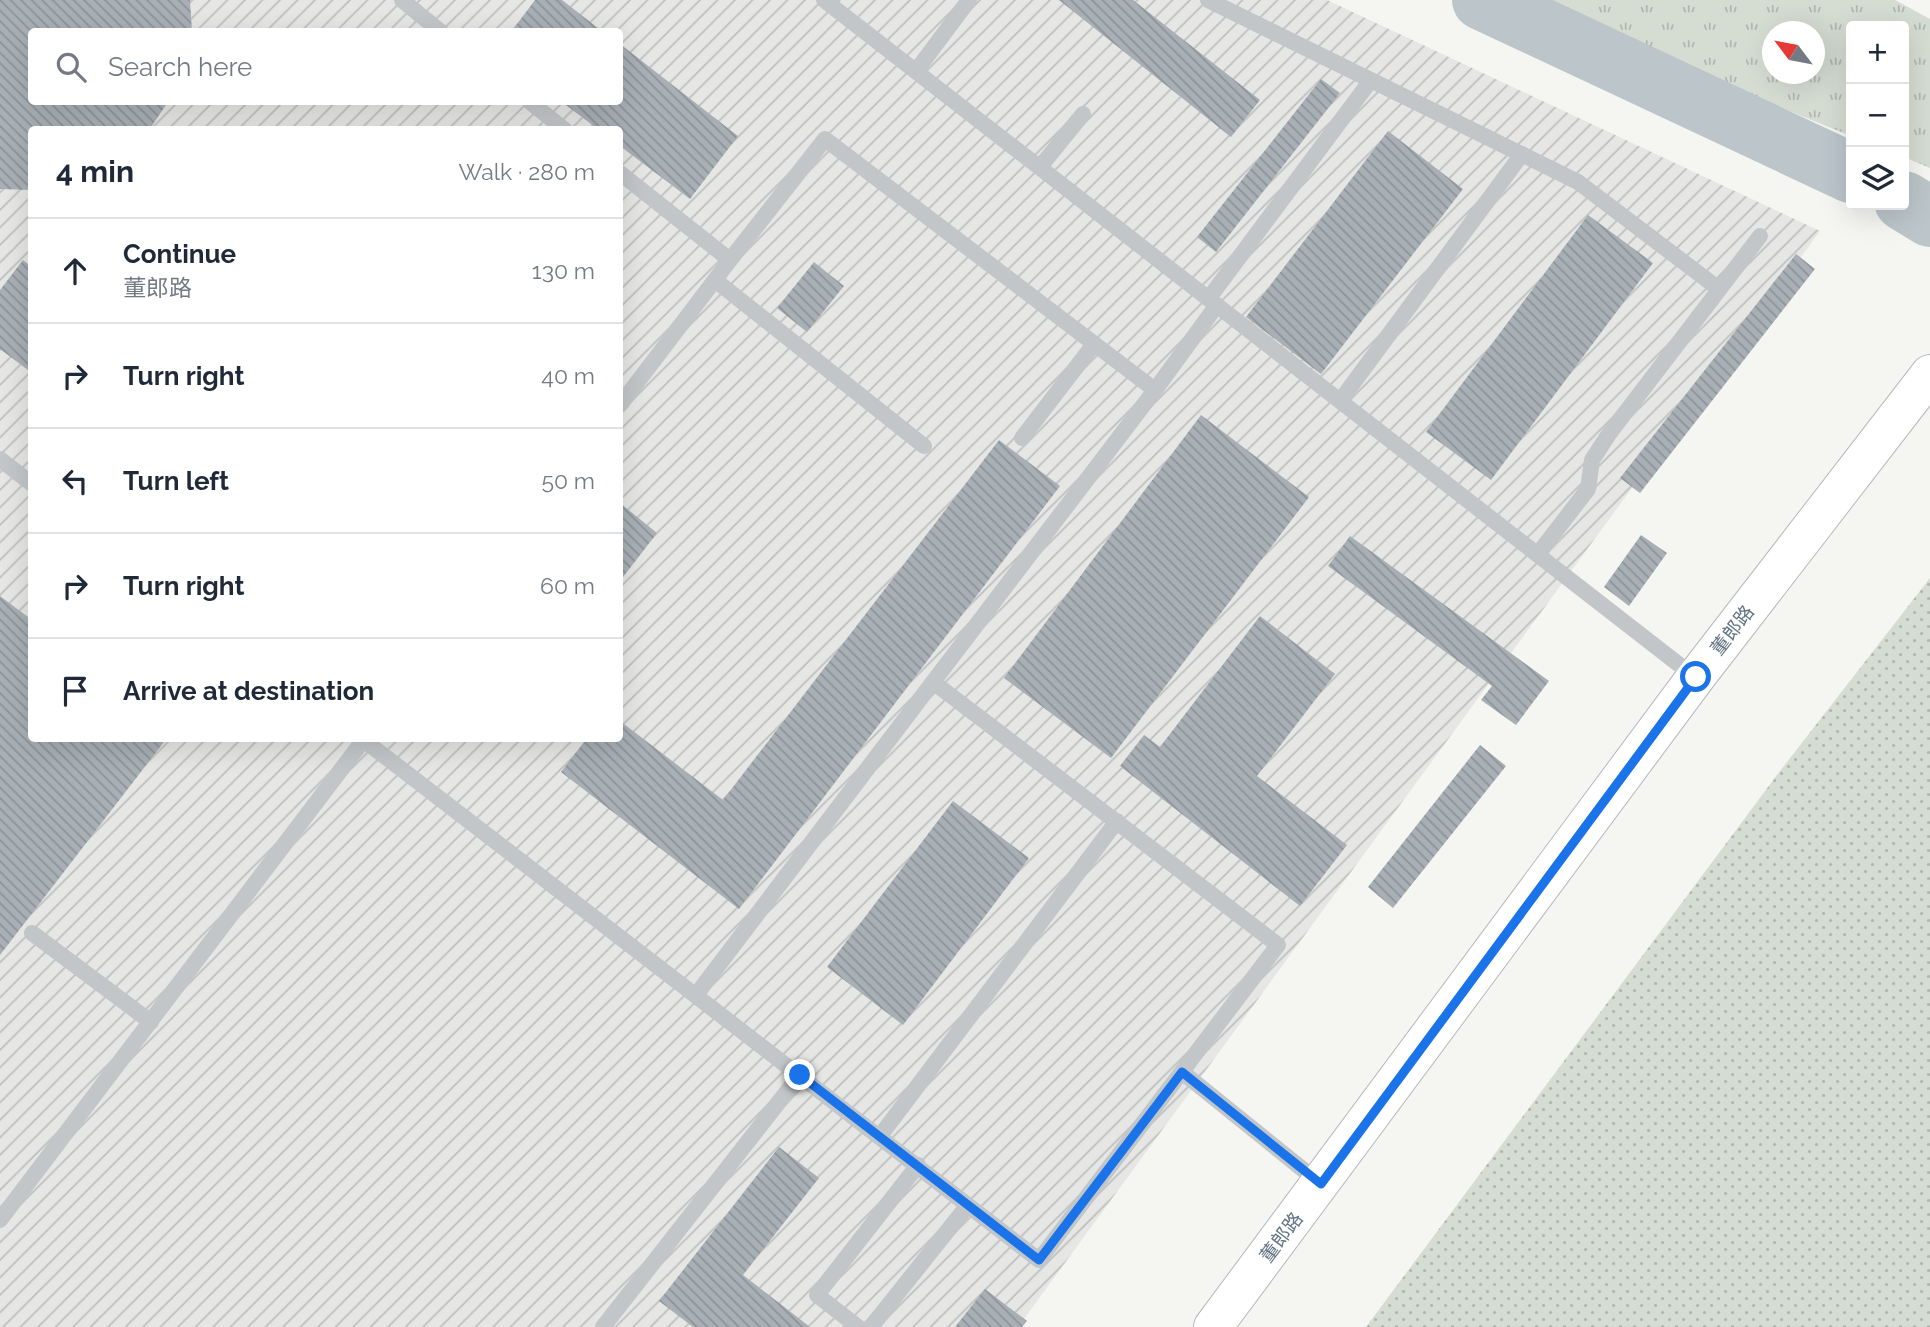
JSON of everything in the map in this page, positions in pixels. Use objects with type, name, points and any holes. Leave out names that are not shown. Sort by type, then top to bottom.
[{"type":"main road","name":"董郎路","points":[[1213,1327],[1696,677],[1930,374]]},
{"type":"lane","points":[[402,0],[436,28]]},
{"type":"lane","points":[[824,0],[1696,677]]},
{"type":"lane","points":[[916,71],[969,0]]},
{"type":"lane","points":[[1208,0],[1578,182],[1719,289]]},
{"type":"lane","points":[[696,995],[1155,390],[1213,301],[1371,80]]},
{"type":"lane","points":[[534,105],[560,126]]},
{"type":"lane","points":[[1040,167],[1083,114]]},
{"type":"lane","points":[[623,401],[825,139],[1155,390]]},
{"type":"lane","points":[[1340,401],[1522,154]]},
{"type":"lane","points":[[623,175],[730,260]]},
{"type":"lane","points":[[1538,554],[1588,489],[1592,460],[1609,434],[1760,236]]},
{"type":"lane","points":[[715,280],[924,446]]},
{"type":"lane","points":[[1021,439],[1094,344]]},
{"type":"lane","points":[[0,459],[28,481]]},
{"type":"lane","points":[[367,742],[1039,1260],[1278,945],[933,682]]},
{"type":"lane","points":[[0,1220],[361,742]]},
{"type":"lane","points":[[880,1136],[1117,821]]},
{"type":"lane","points":[[32,933],[151,1022]]},
{"type":"lane","points":[[1182,1072],[1321,1184]]},
{"type":"lane","points":[[603,1327],[800,1075]]},
{"type":"lane","points":[[858,1327],[817,1294],[918,1166]]},
{"type":"lane","points":[[872,1327],[968,1205]]},
{"type":"shaded area","points":[[0,0],[1327,0],[1820,231],[1018,1327],[0,1327]]},
{"type":"green space","points":[[1546,0],[1895,0],[1930,19],[1930,168],[1909,159],[1909,21],[1846,21],[1846,134],[1708,78]]},
{"type":"green space","points":[[1930,578],[1930,1327],[1366,1327],[1777,775]]},
{"type":"building","points":[[0,0],[190,0],[192,28],[28,28],[28,105],[166,105],[152,126],[28,126],[28,190],[0,189]]},
{"type":"building","points":[[535,0],[562,0],[598,28],[514,28]]},
{"type":"building","points":[[1059,0],[1133,0],[1260,100],[1231,137]]},
{"type":"building","points":[[623,46],[738,136],[690,199],[623,148],[623,126],[594,126],[566,105],[623,105]]},
{"type":"building","points":[[1321,79],[1340,93],[1216,252],[1197,237]]},
{"type":"building","points":[[1388,131],[1463,189],[1321,374],[1246,317]]},
{"type":"building","points":[[1588,215],[1653,263],[1491,480],[1426,432]]},
{"type":"building","points":[[1796,254],[1815,269],[1640,493],[1620,478]]},
{"type":"building","points":[[23,260],[28,264],[28,370],[0,349],[0,290]]},
{"type":"building","points":[[814,262],[844,286],[807,332],[777,308]]},
{"type":"building","points":[[1201,415],[1309,497],[1111,758],[1004,678]]},
{"type":"building","points":[[999,440],[1060,486],[739,909],[561,772],[584,742],[623,742],[623,723],[723,800]]},
{"type":"building","points":[[623,505],[657,533],[623,577]]},
{"type":"building","points":[[1641,535],[1667,553],[1629,606],[1604,587]]},
{"type":"building","points":[[1350,536],[1549,681],[1516,725],[1481,700],[1492,686],[1328,566]]},
{"type":"building","points":[[0,596],[28,617],[28,742],[164,742],[0,955]]},
{"type":"building","points":[[1260,616],[1335,674],[1257,776],[1347,845],[1300,906],[1120,766],[1144,735],[1160,747]]},
{"type":"building","points":[[1480,745],[1506,766],[1393,908],[1368,887]]},
{"type":"building","points":[[953,801],[1029,858],[903,1025],[827,967]]},
{"type":"building","points":[[779,1147],[819,1178],[743,1275],[810,1327],[693,1327],[659,1301]]},
{"type":"building","points":[[985,1289],[1027,1321],[1022,1327],[955,1327]]},
{"type":"waterway","points":[[1482,0],[1846,171]]},
{"type":"waterway","points":[[1909,204],[1930,217]]},
{"type":"route","points":[[800,1075],[1039,1260],[1182,1072],[1321,1184],[1696,677]]}]
